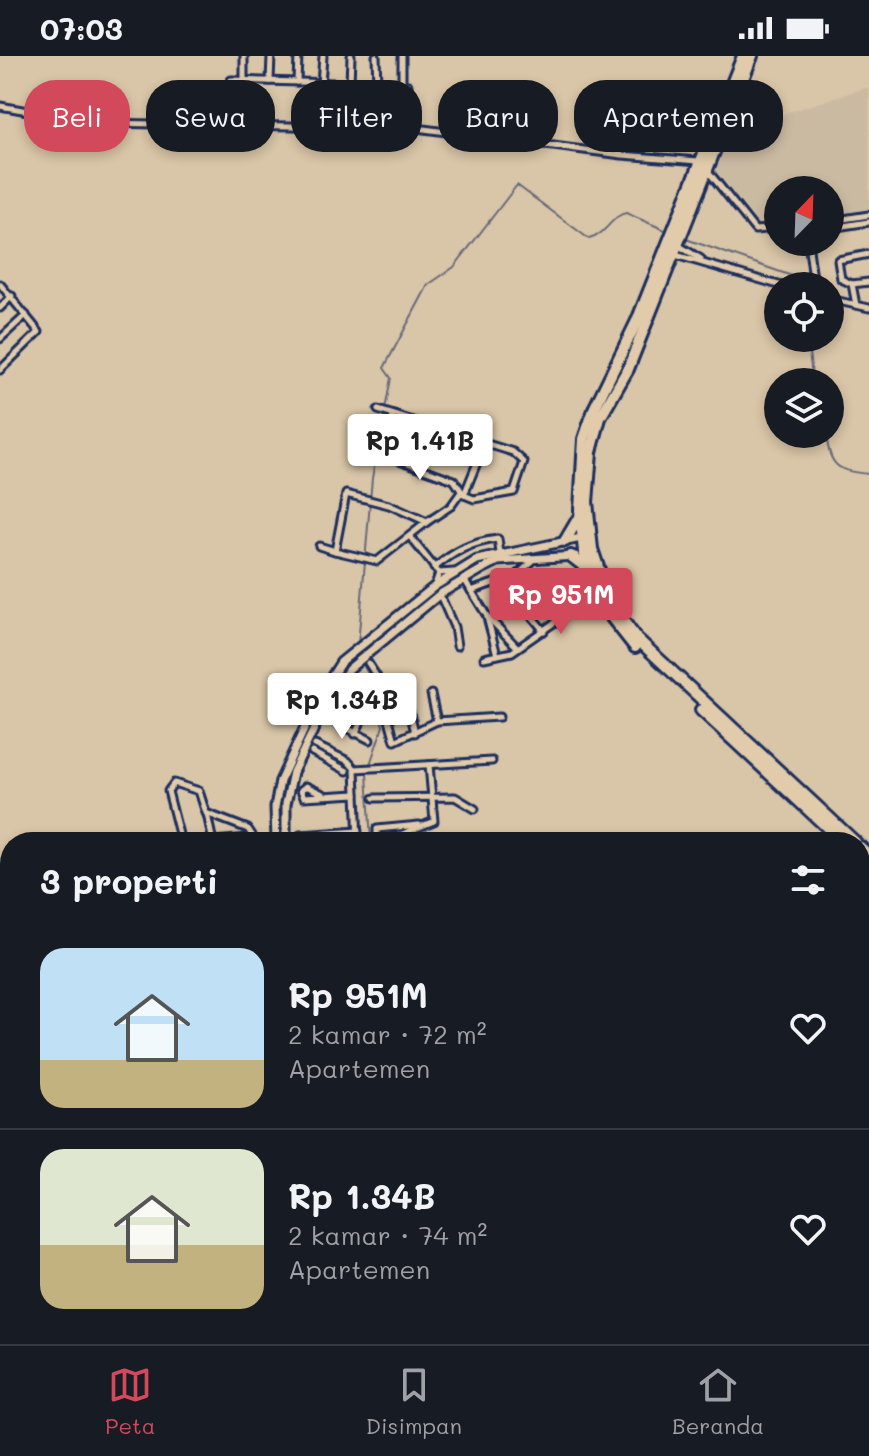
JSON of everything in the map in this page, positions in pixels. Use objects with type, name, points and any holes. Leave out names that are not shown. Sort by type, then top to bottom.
[{"type":"highway","points":[[586,537],[595,432],[628,369],[743,56]]},
{"type":"highway","points":[[702,165],[752,56]]},
{"type":"highway","points":[[563,542],[578,523],[581,465],[590,419],[674,239]]},
{"type":"highway","points":[[580,510],[589,570],[601,604],[614,625],[832,832]]},
{"type":"highway","points":[[588,552],[610,603],[635,637],[844,832]]},
{"type":"highway","points":[[568,556],[589,570]]},
{"type":"street","points":[[244,56],[244,80]]},
{"type":"street","points":[[270,80],[271,56]]},
{"type":"street","points":[[297,80],[298,56]]},
{"type":"street","points":[[322,80],[323,56]]},
{"type":"street","points":[[350,80],[351,56]]},
{"type":"street","points":[[376,56],[377,80]]},
{"type":"street","points":[[402,56],[404,80]]},
{"type":"street","points":[[0,106],[95,123],[291,127]]},
{"type":"street","points":[[422,129],[446,130],[702,165],[755,230],[764,229]]},
{"type":"street","points":[[844,219],[869,215]]},
{"type":"street","points":[[844,226],[869,222]]},
{"type":"street","points":[[674,239],[702,260]]},
{"type":"street","points":[[674,239],[702,260],[764,280]]},
{"type":"street","points":[[869,254],[838,260],[841,279],[852,284],[869,282]]},
{"type":"street","points":[[0,284],[12,296],[38,335],[0,370]]},
{"type":"street","points":[[852,284],[856,305]]},
{"type":"street","points":[[0,308],[12,296]]},
{"type":"street","points":[[844,302],[869,308]]},
{"type":"street","points":[[0,339],[26,315]]},
{"type":"street","points":[[380,411],[392,414],[485,443],[523,459],[514,492],[479,499],[462,494],[454,480],[391,457],[387,444],[392,414]]},
{"type":"street","points":[[319,546],[369,562],[387,557],[462,494],[485,443]]},
{"type":"street","points":[[335,551],[343,496],[349,494],[376,501],[427,522]]},
{"type":"street","points":[[276,832],[275,807],[280,781],[328,680],[356,649],[438,590],[454,572],[500,553],[586,537]]},
{"type":"street","points":[[411,538],[436,570],[438,590],[454,627],[457,646]]},
{"type":"street","points":[[436,570],[462,547],[475,543],[498,539],[500,553]]},
{"type":"street","points":[[563,542],[568,556]]},
{"type":"street","points":[[438,590],[498,561],[588,552]]},
{"type":"street","points":[[506,585],[537,557]]},
{"type":"street","points":[[436,570],[454,572]]},
{"type":"street","points":[[464,579],[487,616],[517,647]]},
{"type":"street","points":[[471,591],[499,579],[544,631]]},
{"type":"street","points":[[484,658],[517,647],[584,602],[601,604]]},
{"type":"street","points":[[487,616],[497,655]]},
{"type":"street","points":[[312,752],[312,742],[325,705],[339,679],[362,660],[396,623]]},
{"type":"street","points":[[362,660],[377,677],[393,738],[399,742],[437,721],[499,717]]},
{"type":"street","points":[[405,690],[415,733]]},
{"type":"street","points":[[431,694],[437,721]]},
{"type":"street","points":[[355,734],[360,724],[356,706],[349,699],[338,710],[336,723],[355,734],[370,740]]},
{"type":"street","points":[[325,705],[338,710]]},
{"type":"street","points":[[286,832],[286,804],[303,751],[312,742]]},
{"type":"street","points":[[312,742],[343,761],[347,771]]},
{"type":"street","points":[[303,751],[362,769],[492,761]]},
{"type":"street","points":[[404,832],[434,821],[429,765]]},
{"type":"street","points":[[344,832],[358,831],[356,794],[362,769]]},
{"type":"street","points":[[178,832],[168,791],[171,784],[199,791],[211,832]]},
{"type":"street","points":[[325,795],[356,794]]},
{"type":"street","points":[[374,798],[455,797],[475,809]]},
{"type":"street","points":[[206,813],[250,832]]},
{"type":"street","points":[[378,832],[377,829],[424,824]]},
{"type":"street","points":[[307,1344],[320,1344]]},
{"type":"shaded area","points":[[869,87],[869,211],[844,215],[844,176],[764,176],[764,227],[756,228],[712,171],[720,152],[783,152],[783,114]]},
{"type":"waterway","points":[[358,645],[372,478],[391,378],[384,368],[428,285],[454,267],[517,185],[589,239],[626,213],[665,230]]},
{"type":"waterway","points":[[686,239],[781,272]]},
{"type":"waterway","points":[[809,352],[811,368]]},
{"type":"waterway","points":[[829,448],[833,460],[842,469],[869,474]]},
{"type":"waterway","points":[[362,663],[371,679],[383,726],[367,773],[370,832]]}]
